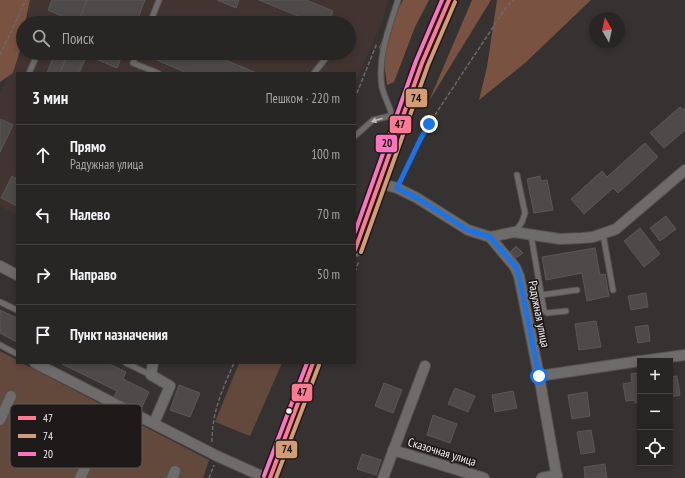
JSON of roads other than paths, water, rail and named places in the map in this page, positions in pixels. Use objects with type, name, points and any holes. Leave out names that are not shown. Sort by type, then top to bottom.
[{"type":"street","points":[[356,244],[358,233],[379,183],[398,114],[449,0]]},
{"type":"street","points":[[379,183],[397,188],[417,198],[468,230],[490,237],[514,232],[560,239],[593,237],[616,229],[685,170]]},
{"type":"street","name":"Радужная улица","points":[[490,237],[516,267],[519,276],[557,476]]},
{"type":"street","points":[[0,266],[16,274]]},
{"type":"street","points":[[662,358],[685,355]]},
{"type":"street","points":[[539,376],[637,361]]},
{"type":"street","points":[[36,364],[116,404]]},
{"type":"street","points":[[153,364],[151,375],[170,386],[154,423]]},
{"type":"street","points":[[270,478],[314,364]]},
{"type":"street","points":[[383,478],[425,366]]},
{"type":"street","points":[[0,420],[11,396]]},
{"type":"street","points":[[142,417],[215,455],[266,478]]},
{"type":"street","name":"Сказочная улица","points":[[393,450],[484,478]]},
{"type":"street","points":[[80,478],[85,468]]},
{"type":"street","points":[[542,478],[557,476]]},
{"type":"lane","points":[[153,16],[160,0]]},
{"type":"lane","points":[[398,0],[380,65],[384,94],[389,105],[398,114]]},
{"type":"lane","points":[[29,72],[35,60]]},
{"type":"lane","points":[[134,60],[133,63],[156,72]]},
{"type":"lane","points":[[315,72],[324,60]]},
{"type":"lane","points":[[356,135],[373,120],[398,114]]},
{"type":"lane","points":[[514,232],[522,222],[525,213],[517,175]]},
{"type":"lane","points":[[603,234],[613,290]]},
{"type":"lane","points":[[531,235],[544,311],[547,313],[566,311]]},
{"type":"lane","points":[[541,295],[577,290]]},
{"type":"lane","points":[[0,302],[16,310]]},
{"type":"lane","points":[[0,345],[16,353]]},
{"type":"lane","points":[[128,364],[151,375]]}]
